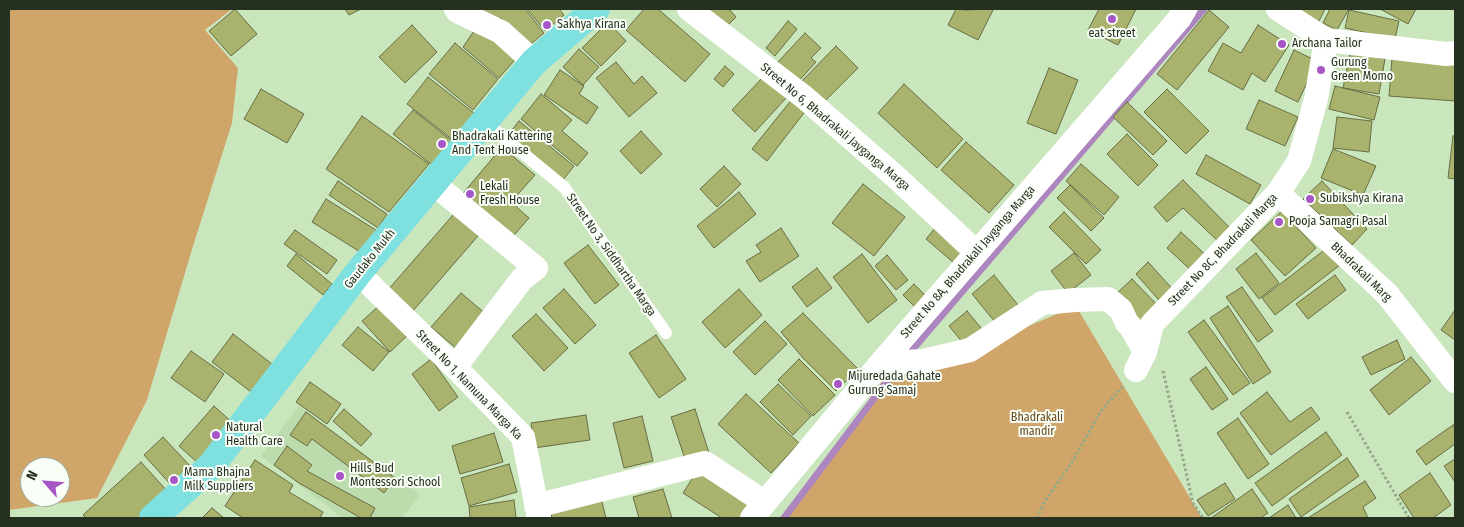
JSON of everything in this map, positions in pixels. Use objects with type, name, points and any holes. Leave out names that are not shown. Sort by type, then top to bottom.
[{"type":"main road","name":"Gaudako Mukh","points":[[153,518],[211,466],[358,274],[534,62],[596,9]]},
{"type":"street","points":[[456,9],[501,32],[534,62]]},
{"type":"street","name":"Street No 6, Bhadrakali Jayganga Marga","points":[[689,9],[804,97],[897,178],[976,252]]},
{"type":"street","name":"Street No 8A, Bhadrakali Jayganga Marga","points":[[758,510],[881,363],[1186,9]]},
{"type":"street","points":[[1278,9],[1326,40],[1446,54],[1455,53]]},
{"type":"street","name":"Street No 8C, Bhadrakali Marga","points":[[1141,361],[1152,324],[1278,194],[1299,161],[1316,99],[1326,40]]},
{"type":"street","points":[[433,183],[536,268],[522,279],[455,368]]},
{"type":"street","name":"Bhadrakali Marg","points":[[1278,194],[1387,294],[1455,381]]},
{"type":"street","name":"Street No 1, Namuna Marga Ka","points":[[358,274],[523,437],[538,512]]},
{"type":"street","points":[[881,363],[923,361],[970,350],[1042,303],[1108,299],[1121,310],[1131,327],[1141,361]]},
{"type":"street","points":[[538,512],[704,463],[758,510]]},
{"type":"lane","name":"Street No 3, Siddhartha Marga","points":[[485,122],[564,187],[666,333]]},
{"type":"path","points":[[1037,518],[1045,501],[1072,462],[1101,411],[1141,361]]},
{"type":"path","points":[[1163,370],[1193,504],[1203,518]]},
{"type":"path","points":[[1347,412],[1409,518]]},
{"type":"shaded area","name":"Hills Bud Montessori School","points":[[299,406],[420,495],[402,518],[343,518],[261,456]]},
{"type":"green space","points":[[9,9],[232,9],[205,30],[238,68],[232,123],[147,400],[97,498],[70,502],[70,457],[20,457],[20,507],[31,507],[9,510]]},
{"type":"green space","name":"Bhadrakali mandir","points":[[1076,306],[1202,518],[788,518],[896,361],[967,352]]},
{"type":"building","points":[[235,9],[257,34],[231,56],[209,31]]},
{"type":"building","points":[[345,9],[361,9],[349,15]]},
{"type":"building","points":[[474,9],[525,9],[544,33],[526,48],[501,18],[497,25]]},
{"type":"building","points":[[527,9],[559,9],[564,15],[545,31]]},
{"type":"building","points":[[644,9],[658,9],[710,54],[685,82],[626,30]]},
{"type":"building","points":[[703,9],[729,9],[736,17],[725,28]]},
{"type":"building","points":[[956,9],[993,10],[978,40],[948,25]]},
{"type":"building","name":"eat street","points":[[1099,9],[1136,9],[1118,45],[1088,30]]},
{"type":"building","points":[[1295,9],[1325,9],[1318,23]]},
{"type":"building","points":[[1330,9],[1349,9],[1337,30],[1323,23]]},
{"type":"building","points":[[1380,9],[1416,9],[1408,24]]},
{"type":"building","points":[[1209,10],[1229,27],[1177,90],[1157,74]]},
{"type":"building","points":[[1349,10],[1399,21],[1395,39],[1345,28]]},
{"type":"building","points":[[788,21],[797,29],[775,56],[766,48]]},
{"type":"building","points":[[608,22],[626,41],[601,66],[582,48]]},
{"type":"building","points":[[412,25],[437,52],[405,83],[379,57]]},
{"type":"building","points":[[1258,25],[1289,45],[1265,82],[1252,73],[1243,90],[1208,71],[1223,43],[1241,53]]},
{"type":"building","points":[[474,31],[520,54],[499,78],[463,47]]},
{"type":"building","points":[[805,33],[821,48],[811,58],[816,62],[796,84],[776,64]]},
{"type":"building","points":[[455,43],[498,79],[473,110],[429,74]]},
{"type":"building","points":[[836,46],[858,68],[820,106],[799,84]]},
{"type":"building","points":[[579,49],[599,67],[583,85],[563,67]]},
{"type":"building","points":[[1294,50],[1317,61],[1298,102],[1275,91]]},
{"type":"building","points":[[1350,53],[1385,59],[1379,94],[1343,88]]},
{"type":"building","points":[[1392,58],[1455,63],[1455,101],[1389,96]]},
{"type":"building","points":[[616,62],[634,84],[642,76],[657,93],[629,117],[596,78]]},
{"type":"building","points":[[725,66],[734,74],[723,87],[714,79]]},
{"type":"building","points":[[1049,68],[1078,80],[1056,134],[1027,123]]},
{"type":"building","points":[[560,70],[584,86],[579,94],[598,107],[587,124],[544,95]]},
{"type":"building","points":[[764,76],[787,97],[755,132],[732,110]]},
{"type":"building","points":[[428,77],[474,113],[453,140],[407,104]]},
{"type":"building","points":[[904,84],[963,139],[937,168],[878,113]]},
{"type":"building","points":[[1335,86],[1380,97],[1374,120],[1329,109]]},
{"type":"building","points":[[261,89],[304,114],[287,143],[244,119]]},
{"type":"building","points":[[1167,89],[1209,131],[1186,154],[1144,112]]},
{"type":"building","points":[[541,94],[572,120],[562,131],[588,153],[577,166],[521,119]]},
{"type":"building","points":[[793,98],[807,109],[767,161],[752,149]]},
{"type":"building","points":[[1259,100],[1298,117],[1285,146],[1246,129]]},
{"type":"building","points":[[1127,102],[1167,141],[1153,155],[1113,117]]},
{"type":"building","points":[[413,110],[452,141],[432,165],[393,134]]},
{"type":"building","points":[[362,116],[429,164],[389,212],[326,169]]},
{"type":"building","points":[[1337,117],[1372,121],[1369,152],[1333,148]]},
{"type":"building","points":[[519,121],[574,166],[563,180],[508,135]]},
{"type":"building","points":[[641,131],[662,154],[641,174],[620,151]]},
{"type":"building","points":[[1127,134],[1158,165],[1138,186],[1107,154]]},
{"type":"building","points":[[1453,136],[1455,136],[1455,179],[1448,178]]},
{"type":"building","points":[[966,142],[1014,185],[989,213],[941,170]]},
{"type":"building","points":[[502,147],[535,175],[511,202],[529,218],[509,241],[459,198]]},
{"type":"building","points":[[1333,149],[1376,166],[1363,195],[1321,178]]},
{"type":"building","points":[[1206,155],[1261,185],[1250,204],[1196,174]]},
{"type":"building","points":[[1081,164],[1119,197],[1104,215],[1066,181]]},
{"type":"building","points":[[724,166],[741,184],[717,207],[700,189]]},
{"type":"building","points":[[1183,180],[1233,231],[1221,244],[1183,208],[1167,222],[1154,207]]},
{"type":"building","points":[[338,181],[387,214],[378,228],[329,195]]},
{"type":"building","points":[[1322,181],[1367,229],[1352,245],[1303,199]]},
{"type":"building","points":[[863,184],[905,217],[874,256],[832,223]]},
{"type":"building","points":[[1070,185],[1104,218],[1091,231],[1057,198]]},
{"type":"building","points":[[739,192],[756,214],[714,248],[697,226]]},
{"type":"building","points":[[326,199],[376,230],[362,253],[312,222]]},
{"type":"building","points":[[459,208],[484,229],[412,312],[387,291]]},
{"type":"building","points":[[1282,211],[1316,248],[1285,276],[1251,240]]},
{"type":"building","points":[[1064,212],[1101,250],[1086,264],[1049,227]]},
{"type":"building","points":[[941,221],[969,246],[954,263],[926,239]]},
{"type":"building","points":[[781,228],[799,256],[760,282],[746,261],[761,252],[756,245]]},
{"type":"building","points":[[295,230],[337,260],[327,274],[284,244]]},
{"type":"building","points":[[1181,232],[1209,258],[1194,273],[1167,248]]},
{"type":"building","points":[[588,245],[619,285],[595,304],[564,263]]},
{"type":"building","points":[[1327,248],[1340,265],[1275,315],[1262,298]]},
{"type":"building","points":[[1074,253],[1091,275],[1068,293],[1051,271]]},
{"type":"building","points":[[1256,253],[1279,283],[1259,299],[1236,269]]},
{"type":"building","points":[[296,254],[332,284],[323,295],[287,266]]},
{"type":"building","points":[[862,254],[897,300],[868,323],[833,277]]},
{"type":"building","points":[[887,255],[908,280],[896,290],[875,266]]},
{"type":"building","points":[[1148,262],[1178,295],[1165,307],[1136,274]]},
{"type":"building","points":[[817,268],[832,288],[807,307],[792,287]]},
{"type":"building","points":[[994,275],[1022,310],[1000,328],[972,294]]},
{"type":"building","points":[[1335,275],[1346,290],[1308,319],[1296,304]]},
{"type":"building","points":[[1132,279],[1164,312],[1146,329],[1114,296]]},
{"type":"building","points":[[914,284],[927,297],[916,308],[903,295]]},
{"type":"building","points":[[1242,287],[1273,331],[1258,342],[1226,297]]},
{"type":"building","points":[[564,289],[596,325],[575,344],[543,308]]},
{"type":"building","points":[[739,289],[762,315],[725,348],[702,322]]},
{"type":"building","points":[[461,293],[487,315],[457,349],[431,327]]},
{"type":"building","points":[[381,304],[409,334],[390,352],[362,321]]},
{"type":"building","points":[[1228,306],[1271,372],[1253,384],[1210,318]]},
{"type":"building","points":[[1455,310],[1455,340],[1441,330]]},
{"type":"building","points":[[967,311],[986,334],[968,349],[949,326]]},
{"type":"building","points":[[803,313],[858,369],[836,391],[803,358],[781,332]]},
{"type":"building","points":[[536,314],[568,348],[544,371],[512,336]]},
{"type":"building","points":[[1204,320],[1250,383],[1233,395],[1188,332]]},
{"type":"building","points":[[765,321],[787,344],[755,375],[733,352]]},
{"type":"building","points":[[358,327],[389,352],[373,371],[342,345]]},
{"type":"building","points":[[233,334],[272,364],[251,392],[212,362]]},
{"type":"building","points":[[656,335],[686,379],[659,398],[629,353]]},
{"type":"building","points":[[1397,340],[1405,359],[1371,375],[1362,357]]},
{"type":"building","points":[[191,351],[224,374],[205,402],[171,378]]},
{"type":"building","points":[[1411,357],[1431,381],[1389,415],[1370,390]]},
{"type":"building","points":[[431,359],[458,397],[439,411],[412,374]]},
{"type":"building","points":[[799,359],[835,395],[813,416],[778,380]]},
{"type":"building","points":[[1206,367],[1228,399],[1212,410],[1190,379]]},
{"type":"building","points":[[310,382],[341,404],[327,424],[296,402]]},
{"type":"building","points":[[778,384],[811,416],[793,435],[760,402]]},
{"type":"building","points":[[1267,392],[1290,422],[1311,407],[1320,419],[1271,455],[1240,413]]},
{"type":"building","points":[[746,394],[799,443],[771,473],[718,424]]},
{"type":"building","points":[[214,406],[234,424],[199,464],[179,446]]},
{"type":"building","points":[[344,409],[372,434],[361,446],[333,421]]},
{"type":"building","points":[[695,409],[709,453],[686,462],[671,417]]},
{"type":"building","points":[[306,412],[395,478],[384,493],[312,439],[307,446],[290,435]]},
{"type":"building","points":[[586,415],[590,440],[534,448],[531,423]]},
{"type":"building","points":[[642,416],[653,461],[624,468],[613,423]]},
{"type":"building","points":[[1238,418],[1269,464],[1248,479],[1217,433]]},
{"type":"building","points":[[1453,425],[1455,429],[1455,444],[1426,465],[1416,451]]},
{"type":"building","points":[[1326,432],[1342,455],[1272,506],[1255,483]]},
{"type":"building","points":[[494,433],[503,462],[460,474],[452,446]]},
{"type":"building","points":[[163,437],[192,468],[172,486],[144,455]]},
{"type":"building","points":[[287,446],[312,465],[307,471],[375,508],[370,518],[361,518],[299,483],[274,465]]},
{"type":"building","points":[[1347,458],[1359,476],[1301,517],[1289,499]]},
{"type":"building","points":[[1455,459],[1455,482],[1444,466]]},
{"type":"building","points":[[255,460],[293,485],[289,492],[323,512],[320,518],[243,518],[225,506]]},
{"type":"building","points":[[141,462],[167,491],[138,518],[86,518],[83,515]]},
{"type":"building","points":[[509,464],[517,492],[469,506],[461,478]]},
{"type":"building","points":[[699,468],[753,503],[743,518],[722,518],[683,493]]},
{"type":"building","points":[[1430,473],[1451,505],[1433,518],[1414,518],[1399,495]]},
{"type":"building","points":[[1365,481],[1376,498],[1363,507],[1368,518],[1308,518]]},
{"type":"building","points":[[1225,483],[1235,499],[1208,516],[1197,500]]},
{"type":"building","points":[[663,489],[672,518],[639,518],[633,497]]},
{"type":"building","points":[[1252,489],[1268,513],[1260,518],[1211,518]]},
{"type":"building","points":[[600,494],[606,518],[552,518],[549,507]]},
{"type":"building","points":[[514,500],[516,518],[470,518],[469,507]]},
{"type":"building","points":[[1288,505],[1296,518],[1269,518]]},
{"type":"building","points":[[212,508],[224,518],[202,518]]},
{"type":"waterway","points":[[907,356],[1204,9]]},
{"type":"waterway","points":[[784,518],[897,368]]},
{"type":"place","name":"eat street","points":[[1112,19]]},
{"type":"place","name":"Sakhya Kirana","points":[[547,25]]},
{"type":"place","name":"Archana Tailor","points":[[1282,44]]},
{"type":"place","name":"Gurung Green Momo","points":[[1321,70]]},
{"type":"place","name":"Bhadrakali Kattering And Tent House","points":[[442,144]]},
{"type":"place","name":"Lekali Fresh House","points":[[470,194]]},
{"type":"place","name":"Subikshya Kirana","points":[[1310,199]]},
{"type":"place","name":"Pooja Samagri Pasal","points":[[1279,222]]},
{"type":"place","name":"Mijuredada Gahate Gurung Samaj","points":[[838,384]]},
{"type":"place","name":"Natural Health Care","points":[[216,435]]},
{"type":"place","name":"Hills Bud Montessori School","points":[[340,476]]},
{"type":"place","name":"Mama Bhajna Milk Suppliers","points":[[174,480]]}]
